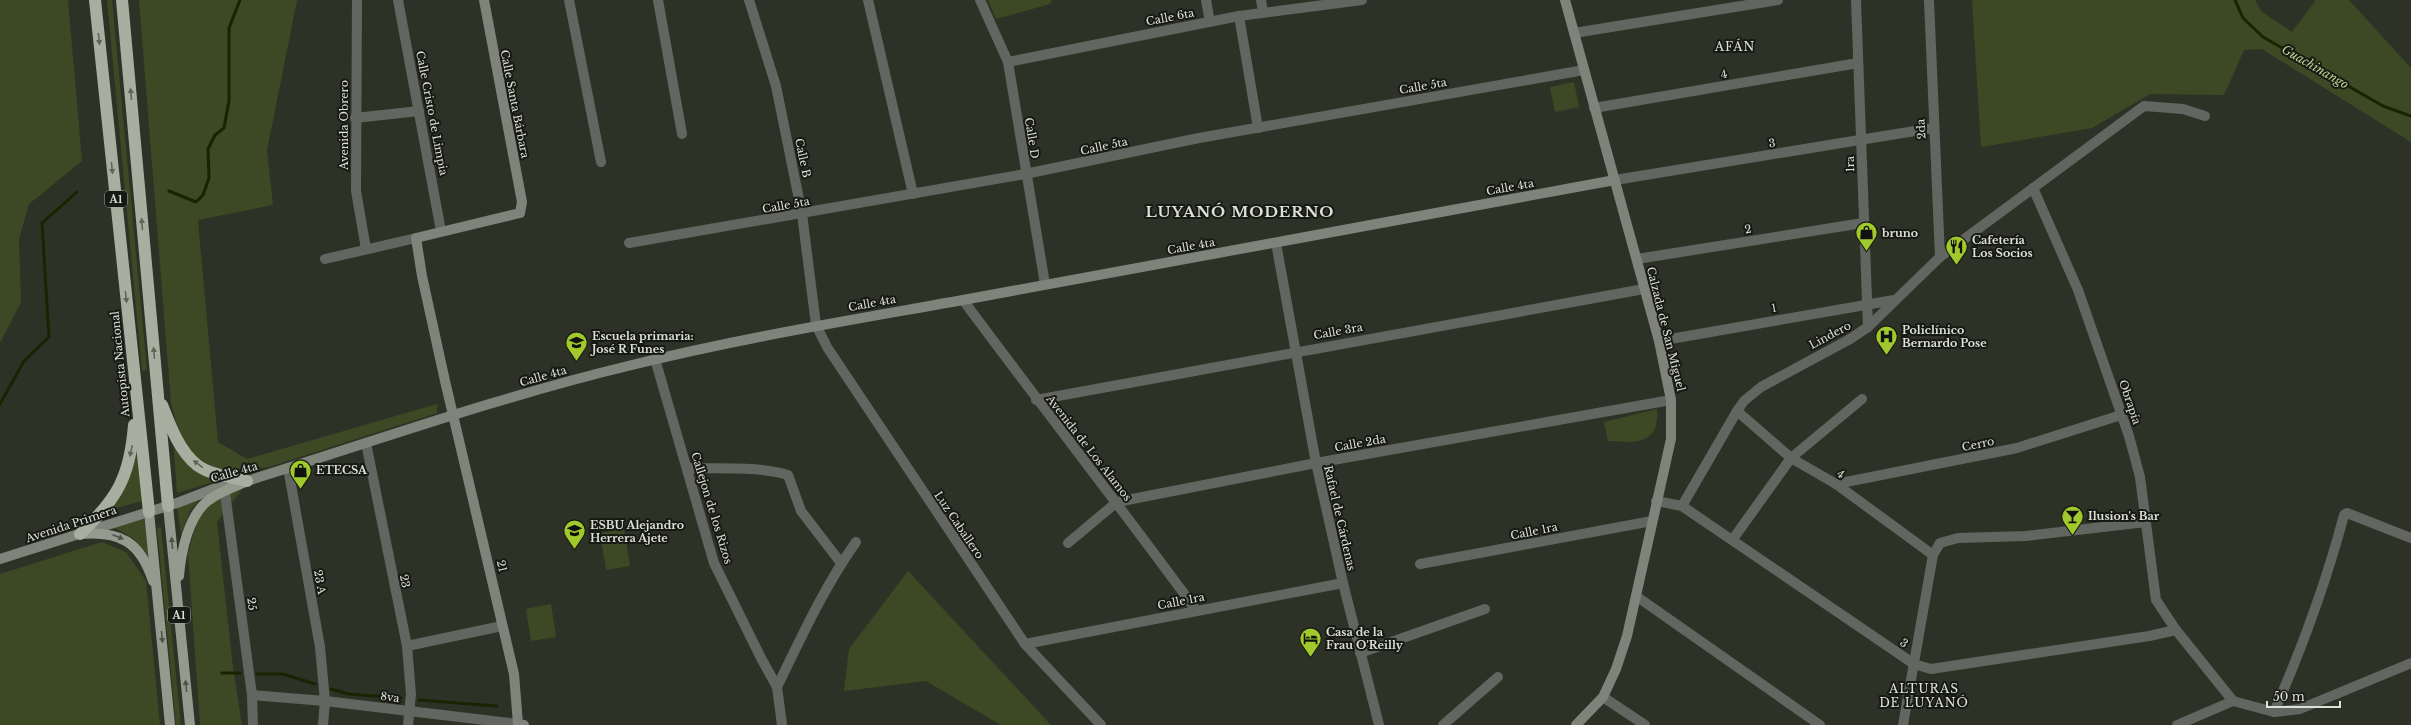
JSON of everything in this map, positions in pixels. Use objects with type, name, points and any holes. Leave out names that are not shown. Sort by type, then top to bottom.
[{"type":"highway","name":"Autopista Nacional","points":[[95,0],[149,512]]},
{"type":"highway","name":"A1","points":[[122,0],[168,506]]},
{"type":"highway","points":[[157,392],[175,434],[186,452],[197,465],[210,471],[247,481]]},
{"type":"highway","points":[[80,534],[107,506],[121,485],[132,449],[137,398]]},
{"type":"main road","name":"Calle Santa Bárbara","points":[[442,231],[520,213],[522,202],[484,0]]},
{"type":"main road","name":"Calzada de San Miguel","points":[[1565,0],[1659,341],[1671,400],[1671,439],[1627,636],[1616,669],[1603,697],[1576,725]]},
{"type":"main road","name":"Calle 4ta","points":[[247,481],[454,415],[568,381],[655,359],[816,325],[963,300],[1614,180]]},
{"type":"main road","points":[[416,238],[442,231]]},
{"type":"main road","name":"21","points":[[416,238],[422,276],[514,674],[521,725]]},
{"type":"main road","points":[[178,606],[182,554],[196,516],[208,500],[225,489],[247,481]]},
{"type":"main road","name":"Calle 4ta","points":[[149,512],[225,489]]},
{"type":"main road","name":"A1","points":[[168,506],[190,725]]},
{"type":"main road","name":"Avenida Primera","points":[[0,559],[149,512]]},
{"type":"main road","name":"Autopista Nacional","points":[[149,512],[170,725]]},
{"type":"main road","points":[[80,534],[102,532],[115,535],[132,544],[150,571],[158,598]]},
{"type":"street","name":"Avenida Obrero","points":[[357,0],[355,118],[356,191],[366,249]]},
{"type":"street","name":"Calle Cristo de Limpia","points":[[398,0],[442,231]]},
{"type":"street","points":[[569,0],[601,162]]},
{"type":"street","points":[[658,0],[682,134]]},
{"type":"street","name":"Calle B","points":[[749,0],[776,86],[802,214],[816,325]]},
{"type":"street","points":[[868,0],[913,194]]},
{"type":"street","name":"Calle D","points":[[980,0],[1008,62],[1025,174],[1045,284]]},
{"type":"street","points":[[1206,0],[1210,22]]},
{"type":"street","points":[[1261,0],[1263,12]]},
{"type":"street","name":"Calle 6ta","points":[[1008,62],[1239,16],[1308,4],[1362,0]]},
{"type":"street","points":[[1574,33],[1778,0]]},
{"type":"street","name":"1ra","points":[[1856,0],[1862,140],[1862,223],[1868,327]]},
{"type":"street","name":"2da","points":[[1929,0],[1933,128],[1940,257]]},
{"type":"street","points":[[1239,16],[1258,128]]},
{"type":"street","name":"4","points":[[1594,108],[1858,63]]},
{"type":"street","name":"Calle 5ta","points":[[629,243],[1025,174],[1258,128],[1584,70]]},
{"type":"street","name":"Lindero","points":[[1682,506],[1737,411],[1744,401],[1761,387],[1850,339],[1868,327],[1894,300],[1940,257],[2144,106],[2183,110],[2205,116]]},
{"type":"street","points":[[355,118],[419,111]]},
{"type":"street","name":"3","points":[[1614,180],[1933,128]]},
{"type":"street","name":"Obrapía","points":[[2033,188],[2078,290],[2121,415],[2140,477],[2156,600],[2176,630],[2233,701]]},
{"type":"street","name":"2","points":[[1636,259],[1862,223]]},
{"type":"street","points":[[325,259],[416,238]]},
{"type":"street","name":"Rafael de Cárdenas","points":[[1276,242],[1297,351],[1316,463],[1343,583],[1379,725]]},
{"type":"street","name":"Calle 3ra","points":[[1036,400],[1297,351],[1644,289]]},
{"type":"street","name":"Avenida de Los Alamos","points":[[963,300],[1036,400],[1117,502],[1196,610]]},
{"type":"street","name":"1","points":[[1659,341],[1894,300]]},
{"type":"street","name":"Luz Caballero","points":[[816,325],[827,347],[1025,644],[1101,725]]},
{"type":"street","name":"Callejon de los Rizos","points":[[655,359],[688,468],[714,562],[761,658],[777,687],[782,725]]},
{"type":"street","points":[[1733,539],[1791,458],[1862,399]]},
{"type":"street","name":"Calle 2da","points":[[1068,543],[1117,502],[1316,463],[1671,400]]},
{"type":"street","name":"4","points":[[1737,411],[1791,458],[1836,484],[1933,555]]},
{"type":"street","name":"Cerro","points":[[1836,484],[2017,448],[2121,415]]},
{"type":"street","name":"23","points":[[366,443],[407,646],[411,694],[408,725]]},
{"type":"street","name":"23 A","points":[[288,468],[320,648],[325,701],[323,725]]},
{"type":"street","points":[[688,468],[772,472],[788,475],[801,511],[840,563]]},
{"type":"street","name":"25","points":[[225,489],[252,695],[254,725]]},
{"type":"street","name":"3","points":[[1656,501],[1682,506],[1733,539],[1914,664],[1931,669],[2150,636],[2176,630]]},
{"type":"street","points":[[2274,712],[2297,659],[2327,576],[2344,516],[2348,513],[2411,538]]},
{"type":"street","name":"Calle 1ra","points":[[1420,564],[1652,521]]},
{"type":"street","points":[[1903,725],[1933,555],[1940,543],[1958,538],[2026,536],[2146,522]]},
{"type":"street","points":[[777,687],[840,563],[856,542]]},
{"type":"street","name":"Calle 1ra","points":[[1025,644],[1343,583]]},
{"type":"street","points":[[1636,596],[1820,725]]},
{"type":"street","points":[[1360,653],[1485,609]]},
{"type":"street","points":[[407,646],[502,626]]},
{"type":"street","points":[[2176,725],[2233,701],[2274,712],[2300,709],[2411,663]]},
{"type":"street","points":[[1443,725],[1498,677]]},
{"type":"street","name":"8va","points":[[252,695],[325,701],[521,725]]},
{"type":"street","points":[[1603,697],[1645,725]]},
{"type":"green space","points":[[0,0],[68,0],[82,161],[29,204],[19,239],[21,302],[0,343]]},
{"type":"green space","points":[[107,0],[112,0],[147,370],[142,371]]},
{"type":"green space","points":[[139,0],[297,0],[267,150],[273,205],[198,220],[218,442],[247,459],[437,404],[437,413],[269,467],[230,470],[215,467],[202,462],[192,453],[177,424],[171,403]]},
{"type":"green space","points":[[988,0],[1052,0],[1050,4],[996,19]]},
{"type":"green space","points":[[1972,0],[2255,0],[2262,12],[2292,32],[2316,0],[2349,0],[2411,68],[2411,142],[2262,49],[2244,50],[2224,95],[2150,94],[2092,128],[1981,147]]},
{"type":"green space","points":[[1574,82],[1579,107],[1555,112],[1550,87]]},
{"type":"green space","points":[[1657,409],[1657,421],[1654,429],[1650,435],[1644,439],[1627,442],[1608,441],[1604,422]]},
{"type":"green space","points":[[173,439],[182,457],[197,470],[223,479],[177,493]]},
{"type":"green space","points":[[136,442],[142,501],[109,510]]},
{"type":"green space","points":[[246,484],[217,522],[233,668],[242,725],[200,725],[188,553],[198,518],[212,503]]},
{"type":"green space","points":[[201,498],[190,511],[181,535],[177,506]]},
{"type":"green space","points":[[144,519],[150,562],[133,538],[113,527]]},
{"type":"green space","points":[[161,527],[181,725],[176,725],[157,528]]},
{"type":"green space","points":[[624,529],[630,566],[606,570],[600,533]]},
{"type":"green space","points":[[102,542],[126,552],[146,581],[160,725],[0,725],[0,574]]},
{"type":"green space","points":[[908,571],[1051,725],[1001,725],[926,681],[844,691],[849,649]]},
{"type":"green space","points":[[551,604],[556,637],[531,641],[526,609]]},
{"type":"waterway","points":[[169,191],[196,202],[203,195],[209,178],[208,149],[215,135],[224,128],[229,101],[229,28],[240,0]]},
{"type":"waterway","name":"Guachinango","points":[[2235,0],[2243,18],[2263,37],[2383,106],[2411,116]]},
{"type":"waterway","points":[[0,404],[24,361],[49,337],[42,223],[77,192]]},
{"type":"waterway","points":[[222,673],[240,673]]},
{"type":"waterway","points":[[257,674],[283,674],[315,684]]},
{"type":"waterway","points":[[331,689],[349,694],[401,698]]},
{"type":"waterway","points":[[419,700],[497,706]]},
{"type":"place","name":"bruno","points":[[1866,252]]},
{"type":"place","name":"Cafetería Los Socios","points":[[1957,266]]},
{"type":"place","name":"Policlínico Bernardo Pose","points":[[1886,356]]},
{"type":"place","name":"Escuela primaria: José R Funes","points":[[576,362]]},
{"type":"place","name":"ETECSA","points":[[301,490]]},
{"type":"place","name":"Ilusion's Bar","points":[[2073,536]]},
{"type":"place","name":"ESBU Alejandro Herrera Ajete","points":[[575,550]]},
{"type":"place","name":"Casa de la Frau O'Reilly","points":[[1311,658]]},
{"type":"district","name":"AFÁN","points":[[1735,47]]},
{"type":"district","name":"LUYANÓ MODERNO","points":[[1240,212]]},
{"type":"district","name":"ALTURAS DE LUYANÓ","points":[[1924,696]]}]
